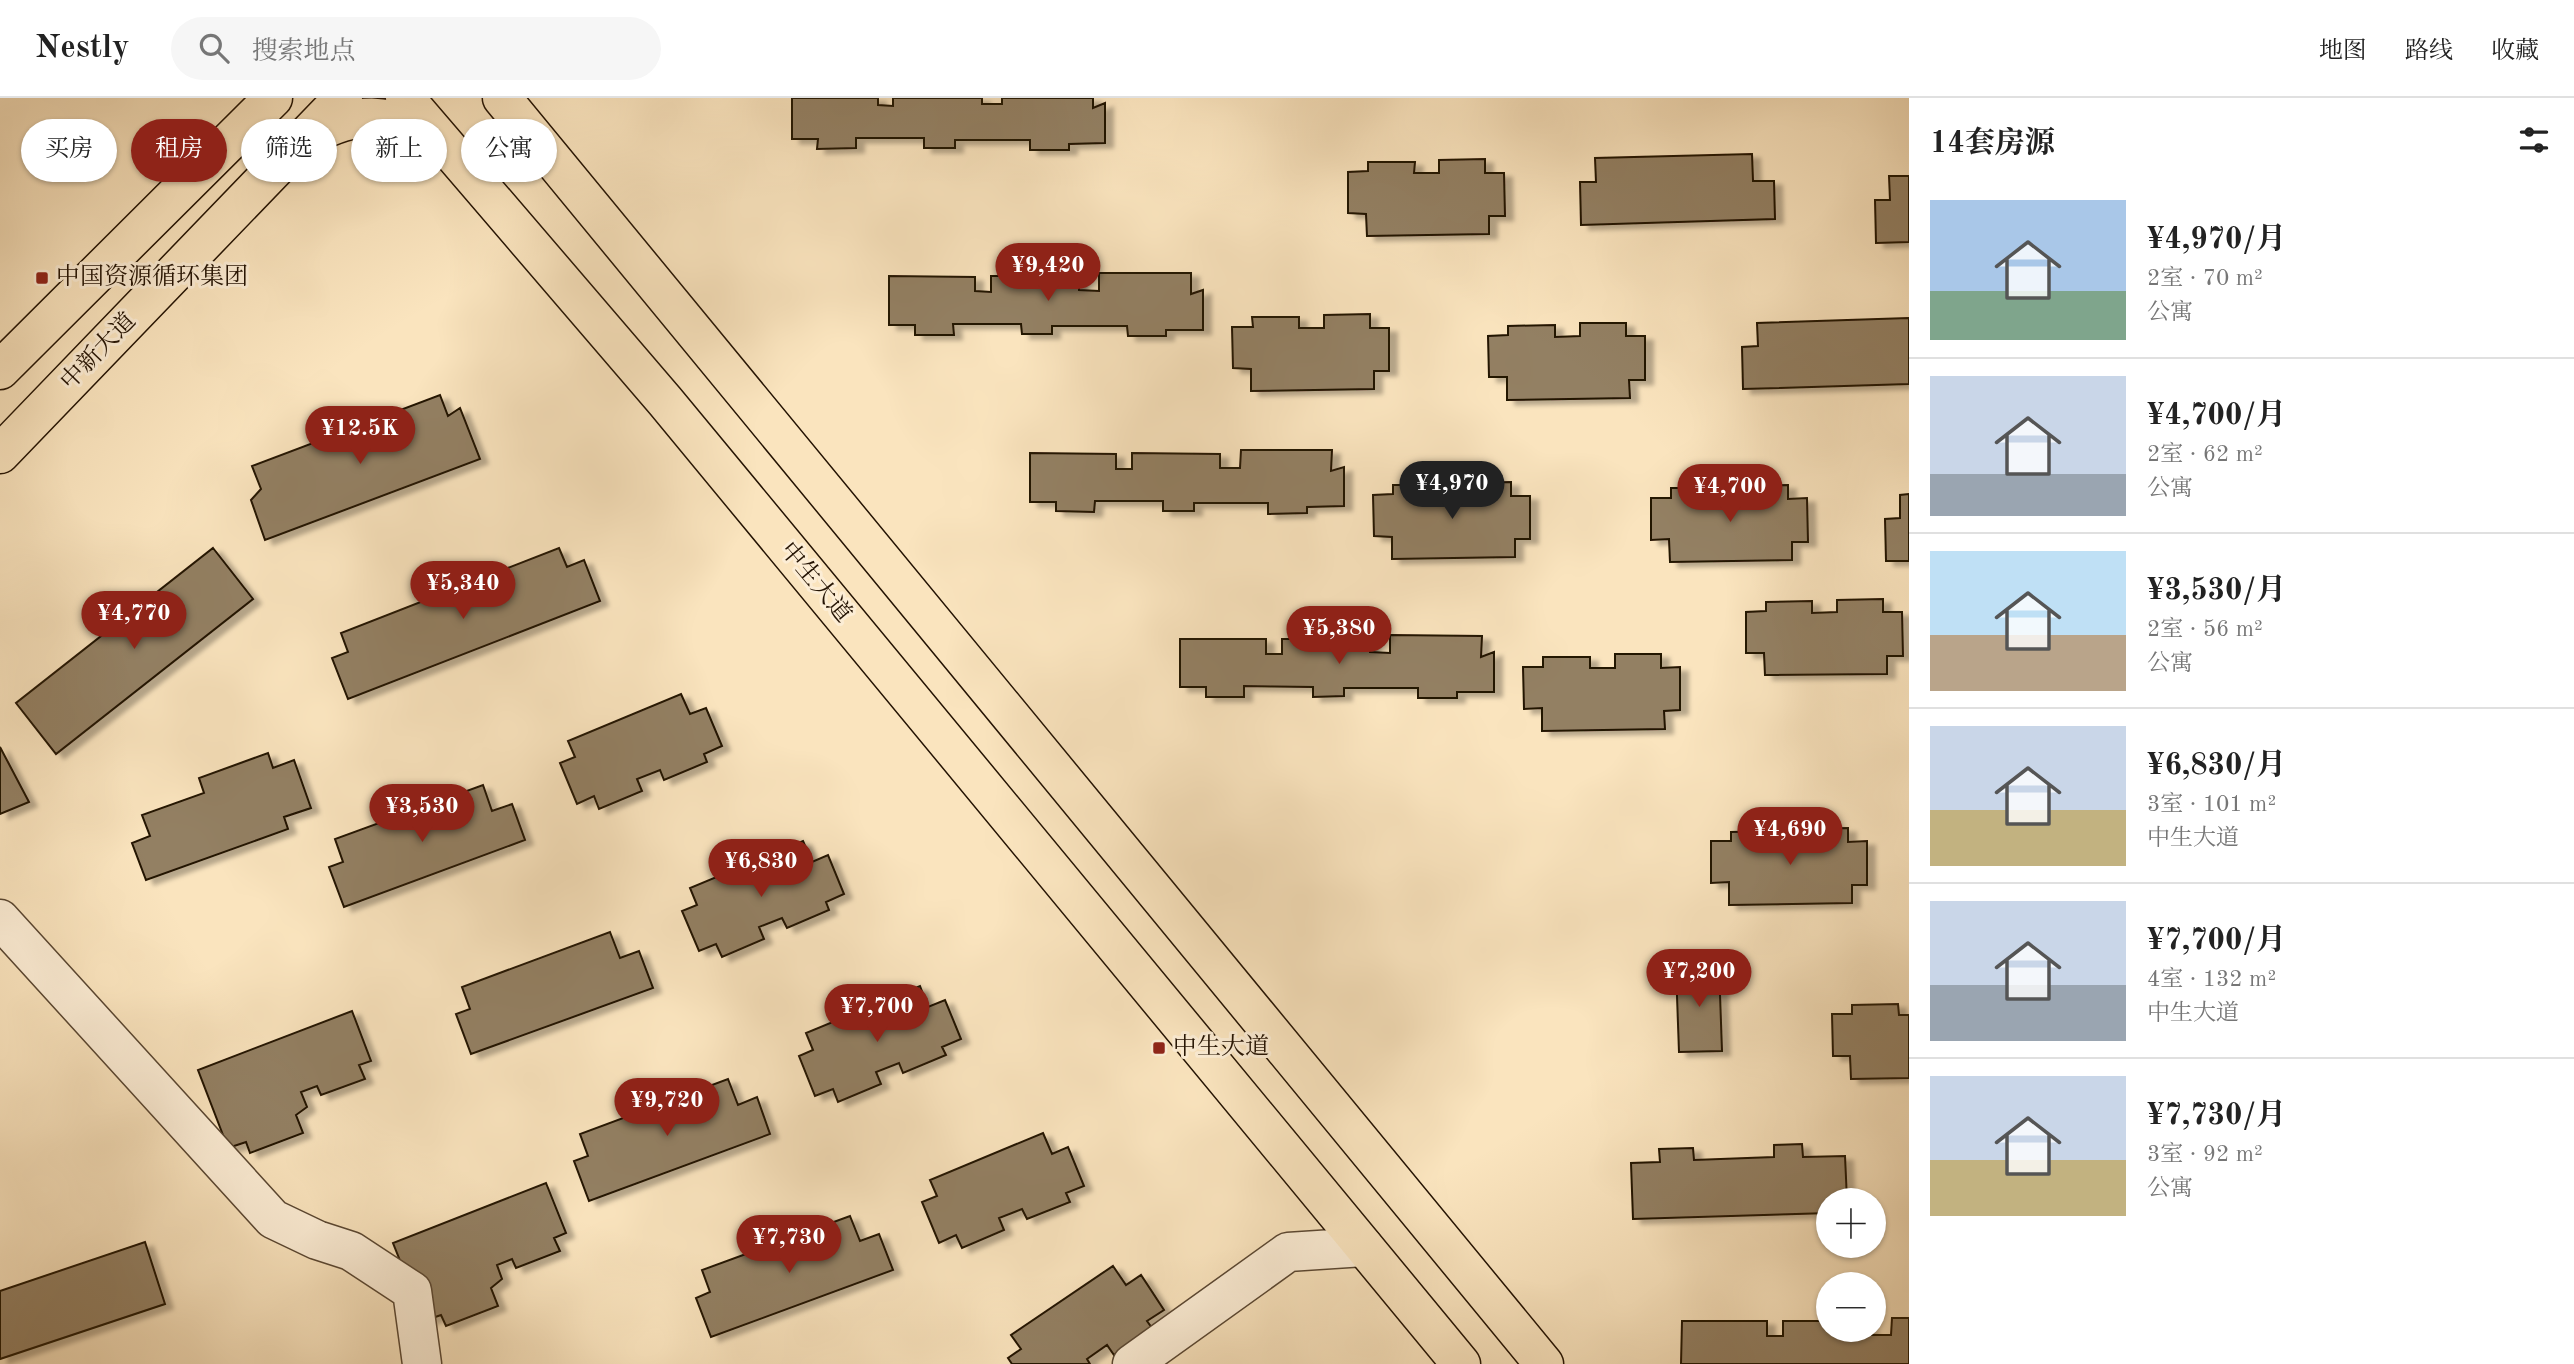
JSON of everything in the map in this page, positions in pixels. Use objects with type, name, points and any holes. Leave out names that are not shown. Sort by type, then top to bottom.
[{"type":"main road","points":[[314,119],[326,98]]},
{"type":"main road","name":"中新大道","points":[[323,119],[343,98]]},
{"type":"main road","name":"中生大道","points":[[405,98],[665,401],[1461,1364]]},
{"type":"main road","points":[[502,98],[1544,1364]]},
{"type":"main road","points":[[0,370],[272,99]]},
{"type":"main road","points":[[337,124],[372,117],[398,121],[416,128],[450,150]]},
{"type":"main road","name":"中新大道","points":[[0,454],[262,182]]},
{"type":"street","points":[[0,919],[274,1219],[317,1241],[351,1251],[412,1291],[422,1364]]},
{"type":"street","points":[[1132,1364],[1288,1252],[1364,1247]]},
{"type":"building","points":[[792,98],[878,98],[878,105],[893,106],[893,98],[982,98],[982,104],[1002,104],[1002,98],[1093,98],[1093,108],[1105,103],[1105,143],[1069,144],[1069,150],[1030,150],[1030,140],[955,140],[955,148],[924,148],[924,138],[856,138],[856,148],[817,149],[818,139],[792,139]]},
{"type":"building","points":[[1752,154],[1753,181],[1774,181],[1775,219],[1581,225],[1580,182],[1596,182],[1595,158]]},
{"type":"building","points":[[1485,159],[1485,173],[1504,173],[1505,216],[1489,216],[1489,234],[1367,236],[1366,214],[1348,213],[1348,172],[1368,171],[1368,162],[1415,162],[1414,173],[1439,173],[1439,160]]},
{"type":"building","points":[[1889,176],[1909,176],[1909,242],[1876,243],[1875,200],[1890,200]]},
{"type":"building","points":[[1099,273],[1191,273],[1191,294],[1203,290],[1203,330],[1166,330],[1166,336],[1128,336],[1127,326],[1052,326],[1052,334],[1022,334],[1021,324],[953,324],[954,335],[915,335],[915,325],[889,325],[889,276],[975,277],[975,291],[991,292],[991,276],[1079,276],[1079,290],[1099,291]]},
{"type":"building","points":[[1370,314],[1370,328],[1389,328],[1389,371],[1374,371],[1374,389],[1251,391],[1251,369],[1233,368],[1232,327],[1253,327],[1252,317],[1299,317],[1299,328],[1324,328],[1324,315]]},
{"type":"building","points":[[1909,318],[1909,384],[1743,389],[1742,347],[1758,346],[1757,323]]},
{"type":"building","points":[[1580,323],[1626,323],[1626,336],[1645,336],[1645,380],[1629,380],[1630,398],[1507,400],[1507,377],[1489,377],[1488,336],[1508,335],[1508,326],[1555,325],[1555,337],[1580,336]]},
{"type":"building","points":[[440,395],[448,416],[460,408],[480,459],[265,540],[251,500],[261,489],[252,466]]},
{"type":"building","points":[[1241,450],[1332,450],[1331,471],[1344,467],[1344,506],[1307,507],[1307,513],[1268,514],[1268,503],[1194,503],[1194,511],[1163,511],[1163,501],[1095,501],[1094,512],[1056,511],[1056,502],[1030,502],[1030,453],[1116,454],[1116,469],[1132,469],[1132,453],[1220,454],[1220,468],[1240,468]]},
{"type":"building","points":[[1511,482],[1511,496],[1530,496],[1530,539],[1515,539],[1515,557],[1392,559],[1392,537],[1374,536],[1373,495],[1393,494],[1393,485],[1440,485],[1440,496],[1465,496],[1465,483]]},
{"type":"building","points":[[1788,485],[1788,499],[1807,498],[1808,542],[1792,542],[1792,560],[1670,562],[1669,539],[1651,540],[1651,498],[1671,498],[1671,488],[1717,488],[1718,499],[1742,499],[1742,486]]},
{"type":"building","points":[[1909,494],[1909,561],[1886,561],[1885,519],[1900,518],[1900,495]]},
{"type":"building","points":[[213,548],[253,599],[56,754],[16,703]]},
{"type":"building","points":[[559,548],[567,567],[584,560],[600,601],[348,699],[332,658],[348,652],[341,633]]},
{"type":"building","points":[[1883,599],[1883,612],[1902,612],[1903,656],[1887,656],[1887,674],[1765,675],[1764,653],[1746,653],[1746,612],[1766,611],[1766,602],[1812,601],[1812,613],[1837,612],[1837,600]]},
{"type":"building","points":[[1390,635],[1482,636],[1481,657],[1494,652],[1494,692],[1457,692],[1457,698],[1418,698],[1418,688],[1344,688],[1344,696],[1313,697],[1313,687],[1244,686],[1244,697],[1206,697],[1206,687],[1180,687],[1180,639],[1266,639],[1266,654],[1282,654],[1282,639],[1370,639],[1370,652],[1390,653]]},
{"type":"building","points":[[1615,654],[1661,654],[1661,668],[1680,667],[1680,710],[1664,711],[1665,729],[1542,731],[1542,708],[1524,709],[1523,667],[1543,667],[1543,657],[1590,657],[1590,668],[1615,668]]},
{"type":"building","points":[[681,694],[690,714],[706,708],[722,746],[704,754],[707,762],[664,780],[660,770],[637,779],[642,791],[599,809],[594,796],[577,804],[560,763],[575,757],[568,741]]},
{"type":"building","points":[[0,747],[29,802],[0,814]]},
{"type":"building","points":[[268,753],[273,768],[294,760],[311,808],[284,817],[288,829],[146,880],[132,843],[150,836],[142,815],[204,793],[199,778]]},
{"type":"building","points":[[483,785],[492,811],[512,804],[525,840],[344,907],[329,867],[343,862],[335,839]]},
{"type":"building","points":[[1848,828],[1848,842],[1867,841],[1867,885],[1852,885],[1852,903],[1729,905],[1729,882],[1711,883],[1711,841],[1731,841],[1731,832],[1777,831],[1777,842],[1802,841],[1802,829]]},
{"type":"building","points":[[803,841],[812,862],[828,855],[844,894],[826,902],[829,910],[787,928],[782,918],[759,927],[764,939],[722,957],[716,944],[699,951],[682,911],[697,905],[690,888]]},
{"type":"building","points":[[610,932],[620,958],[639,951],[653,988],[471,1054],[456,1014],[470,1009],[462,987]]},
{"type":"building","points":[[1719,966],[1722,1051],[1679,1052],[1676,968]]},
{"type":"building","points":[[920,986],[928,1007],[945,1000],[961,1039],[942,1047],[946,1055],[903,1073],[899,1063],[876,1072],[881,1084],[838,1102],[833,1089],[815,1096],[799,1056],[813,1050],[806,1033]]},
{"type":"building","points":[[1898,1004],[1899,1015],[1909,1015],[1909,1078],[1851,1079],[1850,1056],[1833,1056],[1832,1014],[1852,1014],[1852,1005]]},
{"type":"building","points":[[352,1011],[371,1061],[359,1065],[365,1079],[321,1095],[317,1086],[301,1092],[307,1107],[296,1115],[303,1133],[250,1153],[246,1142],[228,1148],[198,1070]]},
{"type":"building","points":[[728,1079],[738,1105],[757,1097],[770,1134],[589,1201],[574,1161],[588,1156],[580,1134]]},
{"type":"building","points":[[1043,1133],[1052,1154],[1068,1147],[1084,1186],[1066,1193],[1070,1202],[1027,1219],[1022,1209],[999,1218],[1004,1230],[962,1248],[956,1235],[939,1243],[922,1202],[937,1196],[930,1180]]},
{"type":"building","points":[[1802,1144],[1803,1157],[1845,1156],[1846,1188],[1816,1188],[1816,1213],[1633,1219],[1631,1163],[1660,1162],[1659,1149],[1693,1148],[1694,1160],[1774,1157],[1774,1145]]},
{"type":"building","points":[[546,1183],[566,1233],[554,1238],[560,1251],[516,1268],[512,1259],[497,1265],[502,1279],[491,1288],[498,1306],[446,1326],[441,1315],[424,1321],[393,1243]]},
{"type":"building","points":[[850,1216],[860,1241],[879,1234],[893,1270],[711,1337],[696,1298],[710,1292],[702,1270]]},
{"type":"building","points":[[145,1242],[165,1304],[0,1359],[0,1291]]},
{"type":"building","points":[[1113,1266],[1126,1285],[1141,1275],[1164,1310],[1147,1321],[1152,1328],[1114,1355],[1107,1345],[1087,1359],[1090,1364],[1012,1364],[1008,1358],[1021,1349],[1011,1335]]},
{"type":"building","points":[[1892,1318],[1909,1318],[1909,1364],[1681,1364],[1682,1321],[1767,1321],[1767,1336],[1783,1336],[1783,1321],[1816,1321],[1816,1342],[1886,1342],[1886,1335],[1891,1335]]},
{"type":"place","name":"中国资源循环集团","points":[[42,278]]},
{"type":"place","name":"中生大道","points":[[1159,1048]]}]
